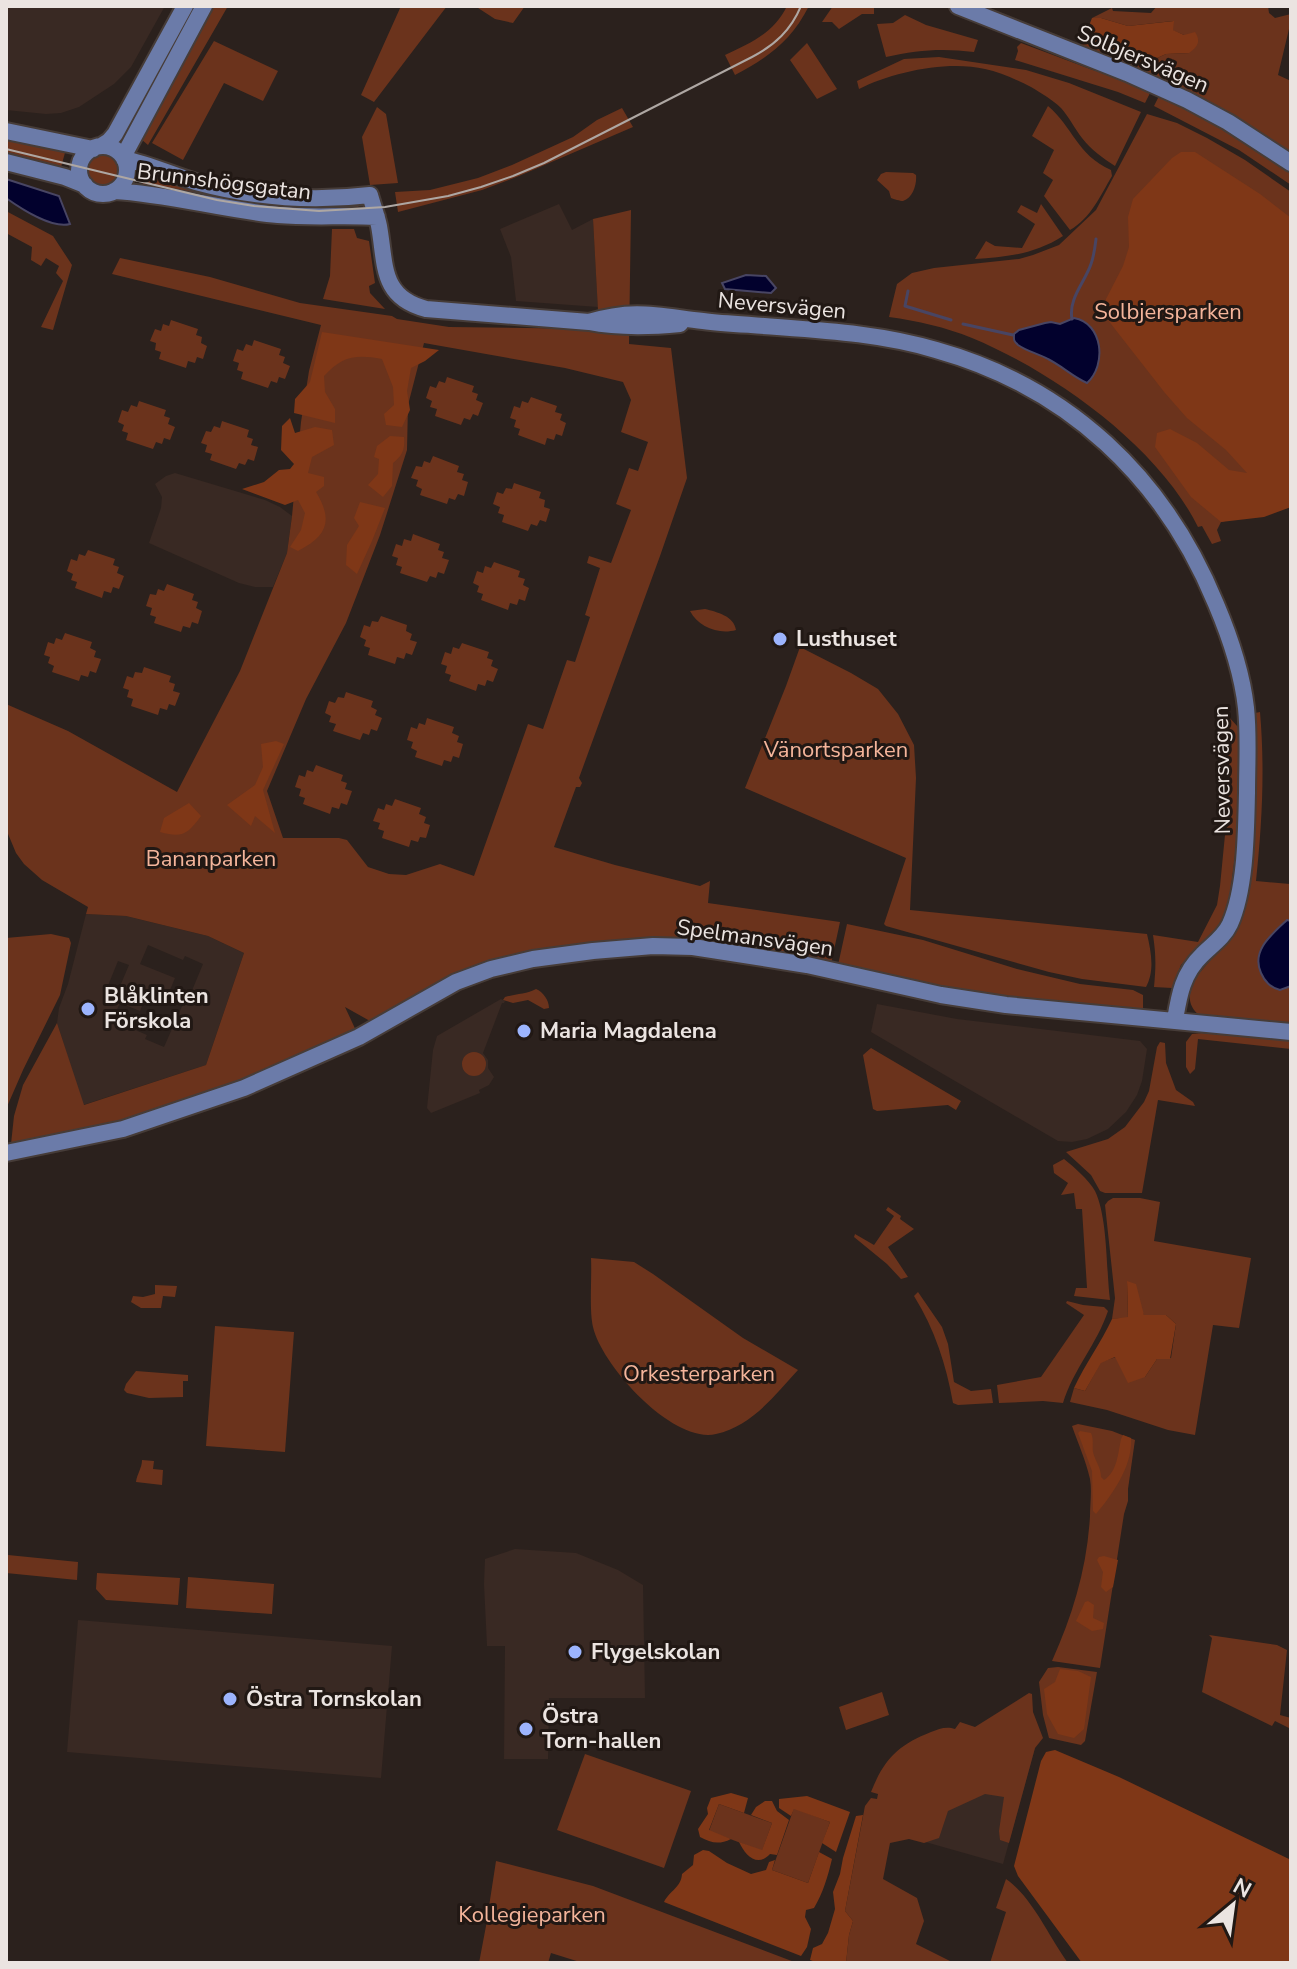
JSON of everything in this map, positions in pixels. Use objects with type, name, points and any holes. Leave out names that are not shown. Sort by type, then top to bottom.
[{"type":"street","points":[[85,185],[80,167],[85,155],[115,134],[185,6]]},
{"type":"street","points":[[124,158],[204,6]]},
{"type":"street","name":"Solbjersvägen","points":[[963,7],[1187,100],[1228,122],[1291,163]]},
{"type":"street","points":[[6,131],[73,146],[113,148],[124,158],[127,168],[120,187],[99,193],[65,177],[6,162]]},
{"type":"street","name":"Brunnshögsgatan","points":[[124,158],[175,176],[238,191],[317,198],[370,195]]},
{"type":"street","name":"Brunnshögsgatan","points":[[114,191],[279,215],[377,217]]},
{"type":"street","name":"Neversvägen","points":[[370,195],[387,276],[396,293],[413,306],[589,322],[611,316],[654,314],[702,321],[855,333],[935,349],[984,366],[1036,392],[1083,423],[1141,478],[1170,516],[1205,576],[1236,658],[1246,708],[1246,836],[1238,898],[1224,934],[1187,973],[1179,993],[1175,1020]]},
{"type":"street","name":"Spelmansvägen","points":[[6,1153],[123,1129],[214,1099],[359,1037],[456,982],[491,969],[533,959],[593,951],[653,946],[693,947],[807,965],[941,995],[1006,1005],[1291,1032]]},
{"type":"shaded area","points":[[6,6],[165,6],[131,67],[114,84],[79,107],[46,114],[6,110]]},
{"type":"shaded area","points":[[6,179],[59,196],[70,224],[46,221],[6,198]]},
{"type":"shaded area","points":[[559,204],[572,230],[593,219],[598,307],[516,301],[511,257],[500,229]]},
{"type":"shaded area","points":[[746,275],[766,276],[776,288],[771,293],[725,289],[722,283]]},
{"type":"shaded area","points":[[1074,318],[1084,321],[1091,328],[1099,346],[1097,366],[1087,383],[1021,347],[1014,340],[1014,334],[1019,330],[1051,322],[1060,324]]},
{"type":"shaded area","points":[[175,473],[265,500],[292,516],[287,553],[273,587],[239,583],[149,543],[161,508],[162,497],[155,484]]},
{"type":"shaded area","name":"Blåklinten Förskola","points":[[86,914],[126,916],[208,936],[244,953],[206,1065],[83,1105],[57,1023]],"holes":[[[148,945],[183,960],[185,956],[203,964],[164,1047],[145,1039],[147,1035],[112,1020],[120,1003],[140,1011],[145,999],[160,1005],[163,996],[167,997],[175,978],[140,964]],[[118,961],[129,965],[115,998],[105,993]]]},
{"type":"shaded area","points":[[1287,920],[1291,921],[1291,986],[1280,990],[1264,979],[1259,958],[1264,944]]},
{"type":"shaded area","points":[[501,999],[505,1001],[483,1053],[494,1077],[489,1085],[479,1090],[480,1093],[431,1113],[427,1108],[437,1036]]},
{"type":"shaded area","points":[[877,1004],[957,1019],[1140,1041],[1147,1049],[1142,1081],[1126,1112],[1108,1129],[1087,1139],[1058,1141],[871,1032]]},
{"type":"shaded area","name":"Flygelskolan","points":[[515,1549],[576,1553],[618,1570],[643,1585],[645,1698],[549,1698],[548,1759],[504,1759],[505,1646],[487,1646],[485,1559]]},
{"type":"shaded area","name":"Östra Tornskolan","points":[[78,1620],[392,1646],[381,1778],[67,1752]]},
{"type":"shaded area","points":[[966,1731],[1035,1748],[1003,1864],[862,1824],[865,1806],[875,1808]]},
{"type":"green space","points":[[211,6],[228,6],[148,145],[141,139]]},
{"type":"green space","points":[[401,6],[447,6],[374,102],[361,95]]},
{"type":"green space","points":[[475,6],[525,6],[513,23],[495,19]]},
{"type":"green space","points":[[787,6],[809,6],[795,29],[778,47],[735,75],[725,55],[769,30]]},
{"type":"green space","points":[[833,6],[874,6],[874,14],[862,14],[839,29],[832,22],[822,22]]},
{"type":"green space","points":[[1157,6],[1268,6],[1269,13],[1275,18],[1291,14],[1291,29],[1278,75],[1291,81],[1291,158],[1081,46],[1083,41],[1148,62],[1166,54],[1189,53],[1184,35],[1172,30],[1173,21],[1128,26],[1092,18],[1112,8],[1113,11],[1151,13]]},
{"type":"green space","points":[[905,15],[926,25],[978,40],[974,52],[930,50],[886,57],[877,24],[893,23]]},
{"type":"green space","points":[[1092,18],[1128,26],[1174,21],[1173,30],[1184,35],[1195,32],[1198,44],[1189,53],[1166,54],[1148,62],[1083,41]]},
{"type":"green space","points":[[214,41],[278,71],[263,101],[224,83],[183,160],[152,143]]},
{"type":"green space","points":[[807,43],[837,89],[817,99],[790,60]]},
{"type":"green space","points":[[1021,43],[1151,91],[1145,103],[1015,60],[1017,47]]},
{"type":"green space","points":[[939,57],[1026,70],[1069,83],[1141,112],[1115,166],[1089,146],[1054,102],[1031,87],[997,72],[954,66],[920,69],[887,77],[859,89],[857,81],[904,59]]},
{"type":"green space","points":[[1159,96],[1226,130],[1291,170],[1291,185],[1239,150],[1154,106]]},
{"type":"green space","points":[[1048,106],[1090,157],[1111,170],[1112,176],[1094,206],[1070,230],[1044,196],[1053,180],[1043,173],[1054,150],[1032,136]]},
{"type":"green space","points":[[377,107],[386,114],[398,183],[370,185],[362,137]]},
{"type":"green space","points":[[622,108],[633,127],[482,190],[398,212],[395,192],[430,190],[478,178],[573,137],[597,120]]},
{"type":"green space","name":"Solbjersparken","points":[[1147,114],[1177,123],[1207,138],[1291,192],[1291,506],[1221,522],[1217,530],[1221,541],[1212,544],[1202,526],[1198,527],[1157,468],[1131,441],[1069,391],[1036,370],[972,338],[931,325],[889,317],[897,284],[912,273],[1019,259],[1059,245],[1096,210]]},
{"type":"green space","points":[[6,134],[66,149],[60,171],[6,157]]},
{"type":"green space","points":[[1181,152],[1195,152],[1291,218],[1291,507],[1264,517],[1221,522],[1191,497],[1155,447],[1157,433],[1170,429],[1197,443],[1229,470],[1247,473],[1226,450],[1187,418],[1104,315],[1106,299],[1129,247],[1128,217],[1133,199]]},
{"type":"green space","points":[[104,154],[115,159],[120,170],[115,181],[104,186],[93,181],[88,170],[93,159]]},
{"type":"green space","points":[[147,169],[358,204],[359,213],[292,212],[141,189]]},
{"type":"green space","points":[[886,172],[916,175],[914,190],[909,197],[902,201],[891,198],[889,191],[877,180]]},
{"type":"green space","points":[[1041,204],[1063,236],[1020,254],[975,259],[986,241],[995,246],[1022,248],[1035,224],[1017,212],[1021,205],[1037,213]]},
{"type":"green space","name":"Bananparken","points":[[631,210],[629,344],[671,348],[687,478],[579,778],[582,783],[576,787],[554,847],[700,886],[710,881],[708,903],[840,922],[831,964],[704,942],[549,951],[370,1021],[345,1007],[359,1037],[123,1129],[11,1144],[14,1116],[23,1085],[57,1023],[84,1105],[206,1065],[244,953],[208,936],[126,916],[86,914],[88,907],[42,880],[24,864],[6,829],[6,704],[68,731],[177,792],[240,671],[287,553],[301,422],[309,371],[321,325],[112,274],[120,258],[210,277],[300,303],[449,327],[599,329],[593,219]],"holes":[[[424,343],[565,368],[623,382],[631,400],[621,432],[648,442],[638,471],[629,468],[616,504],[631,510],[611,563],[589,556],[587,563],[600,568],[585,615],[590,617],[575,662],[567,660],[543,729],[528,724],[474,876],[440,864],[406,875],[389,874],[368,867],[347,840],[283,838],[267,791],[306,699],[346,623],[380,535],[407,450],[408,405]]]},
{"type":"green space","points":[[6,211],[53,236],[72,265],[53,330],[41,327],[63,281],[56,273],[59,266],[46,258],[41,266],[31,260],[32,247],[6,233]]},
{"type":"green space","points":[[332,229],[354,229],[357,238],[369,241],[375,283],[369,286],[370,293],[385,309],[323,299],[330,276]]},
{"type":"green space","points":[[171,320],[198,329],[196,335],[202,337],[201,343],[207,346],[203,359],[197,357],[195,363],[188,361],[186,368],[159,359],[161,352],[155,350],[156,343],[150,341],[155,329],[161,331],[163,324],[169,326]]},
{"type":"green space","points":[[322,332],[439,350],[411,368],[407,391],[410,410],[402,427],[386,425],[384,414],[394,405],[393,387],[382,359],[373,357],[350,358],[337,364],[324,376],[325,392],[335,409],[335,423],[294,413],[295,399],[310,382]]},
{"type":"green space","points":[[254,340],[281,349],[279,355],[285,357],[283,363],[290,366],[285,379],[279,377],[277,383],[271,381],[268,388],[241,379],[243,372],[237,370],[239,363],[233,361],[237,349],[243,351],[246,344],[252,346]]},
{"type":"green space","points":[[447,377],[474,386],[472,392],[478,394],[476,400],[483,403],[478,416],[473,414],[470,420],[464,418],[461,425],[435,416],[437,409],[430,407],[432,401],[426,398],[430,386],[436,388],[439,381],[445,383]]},
{"type":"green space","points":[[531,397],[557,406],[555,412],[562,414],[560,420],[566,423],[562,436],[556,434],[554,440],[547,438],[545,445],[518,435],[520,429],[514,427],[516,420],[510,418],[514,406],[520,408],[522,401],[528,403]]},
{"type":"green space","points":[[139,401],[166,410],[164,416],[170,418],[168,424],[175,427],[170,440],[164,438],[162,444],[156,442],[153,449],[126,440],[128,433],[122,431],[124,425],[118,422],[122,410],[128,412],[131,405],[137,407]]},
{"type":"green space","points":[[290,418],[295,433],[315,427],[332,430],[334,445],[312,457],[308,473],[324,477],[324,486],[316,492],[325,511],[325,526],[316,539],[298,551],[290,547],[301,530],[305,513],[298,500],[285,505],[242,489],[264,482],[279,470],[290,469],[294,464],[281,450],[282,426]]},
{"type":"green space","points":[[222,421],[249,430],[247,437],[253,439],[251,445],[258,447],[254,461],[248,459],[245,465],[239,463],[236,469],[210,460],[212,454],[205,452],[207,445],[201,443],[206,431],[211,432],[214,426],[220,428]]},
{"type":"green space","points":[[390,436],[404,437],[404,445],[393,463],[392,486],[383,497],[368,485],[378,474],[379,459],[374,457],[377,446]]},
{"type":"green space","points":[[433,456],[459,466],[457,472],[464,474],[462,480],[468,482],[464,496],[458,494],[455,500],[449,498],[447,504],[420,495],[422,489],[416,486],[418,480],[411,478],[416,466],[422,467],[424,461],[430,463]]},
{"type":"green space","points":[[514,483],[541,492],[539,498],[545,500],[544,507],[550,509],[546,522],[540,520],[537,526],[531,524],[528,531],[502,522],[504,515],[498,513],[500,507],[493,504],[497,492],[503,494],[506,488],[512,489]]},
{"type":"green space","points":[[360,502],[385,508],[357,574],[346,565],[347,545],[359,526],[354,518]]},
{"type":"green space","points":[[413,534],[440,544],[438,550],[444,552],[442,558],[449,560],[444,574],[438,572],[436,578],[430,576],[427,582],[400,573],[402,567],[396,565],[398,558],[392,556],[396,544],[402,546],[404,539],[411,541]]},
{"type":"green space","points":[[88,550],[115,559],[113,565],[119,567],[117,573],[124,576],[119,589],[113,587],[111,593],[104,591],[102,598],[75,588],[77,582],[71,580],[73,574],[67,571],[71,559],[77,561],[79,554],[85,556]]},
{"type":"green space","points":[[494,562],[520,571],[518,577],[525,579],[523,585],[529,588],[525,601],[519,599],[517,605],[510,603],[508,610],[481,600],[483,594],[477,592],[479,586],[473,583],[477,571],[483,573],[485,566],[491,568]]},
{"type":"green space","points":[[167,584],[194,594],[192,600],[198,602],[196,608],[202,611],[198,624],[192,622],[190,628],[183,626],[181,632],[154,623],[156,617],[150,615],[152,608],[146,606],[150,594],[156,595],[158,589],[164,591]]},
{"type":"green space","points":[[705,609],[728,618],[736,630],[710,628],[698,621],[690,611]]},
{"type":"green space","points":[[381,616],[407,625],[406,631],[412,634],[410,640],[417,642],[412,655],[406,653],[404,659],[397,657],[395,664],[368,655],[370,648],[364,646],[366,640],[360,637],[364,625],[370,627],[372,621],[378,622]]},
{"type":"green space","points":[[65,633],[92,642],[90,648],[96,651],[94,657],[101,659],[96,673],[90,671],[88,677],[81,675],[79,681],[52,672],[54,666],[48,663],[50,657],[44,655],[48,642],[54,644],[56,638],[62,640]]},
{"type":"green space","points":[[462,643],[489,652],[487,658],[493,660],[491,666],[498,669],[493,682],[487,680],[485,686],[478,684],[476,691],[449,681],[451,675],[445,673],[447,666],[441,664],[445,652],[451,654],[453,647],[459,649]]},
{"type":"green space","name":"Vänortsparken","points":[[800,647],[878,689],[898,714],[914,745],[916,778],[910,910],[1147,934],[1151,968],[1146,987],[1049,972],[886,926],[884,924],[906,858],[745,788]]},
{"type":"green space","points":[[144,667],[171,676],[169,682],[175,684],[173,691],[180,693],[175,706],[169,704],[167,710],[160,708],[158,715],[131,706],[133,699],[127,697],[129,690],[123,688],[127,676],[133,678],[135,672],[142,673]]},
{"type":"green space","points":[[346,692],[373,701],[371,707],[377,710],[375,715],[382,718],[377,731],[371,729],[369,735],[363,733],[360,740],[333,731],[336,724],[329,722],[331,716],[325,713],[329,701],[335,703],[338,697],[344,698]]},
{"type":"green space","points":[[1260,712],[1262,797],[1256,881],[1290,884],[1291,1026],[1200,1016],[1192,1007],[1190,998],[1196,977],[1238,927],[1243,909],[1252,718]]},
{"type":"green space","points":[[1223,716],[1228,716],[1238,727],[1240,741],[1239,824],[1229,903],[1221,927],[1181,965],[1172,988],[1154,987],[1153,935],[1198,942],[1217,905],[1228,804],[1228,760]]},
{"type":"green space","points":[[427,718],[454,727],[452,733],[459,736],[457,742],[463,744],[459,758],[453,756],[451,762],[444,760],[442,766],[415,757],[417,751],[411,748],[413,742],[407,740],[411,727],[417,729],[419,723],[425,725]]},
{"type":"green space","points":[[276,741],[284,744],[263,790],[275,833],[255,816],[251,826],[227,805],[255,785],[263,767],[261,744]]},
{"type":"green space","points":[[316,765],[343,775],[341,781],[347,783],[345,789],[352,791],[347,805],[341,803],[339,809],[332,807],[330,814],[303,804],[305,798],[299,796],[301,789],[295,787],[299,775],[305,777],[307,770],[313,772]]},
{"type":"green space","points":[[395,799],[421,808],[419,814],[426,817],[424,823],[430,825],[426,838],[420,837],[418,842],[411,840],[409,847],[382,838],[384,831],[378,829],[380,823],[373,821],[378,808],[384,810],[386,804],[392,806]]},
{"type":"green space","points":[[189,803],[201,816],[192,827],[179,835],[160,832],[164,818]]},
{"type":"green space","points":[[847,924],[923,940],[1017,969],[1080,984],[1133,990],[1143,995],[1143,1009],[1083,1006],[967,993],[838,965]]},
{"type":"green space","points":[[51,934],[69,938],[71,943],[60,995],[6,1109],[6,938]]},
{"type":"green space","points":[[536,989],[545,997],[549,1008],[544,1009],[528,1000],[513,1003],[503,1000],[505,997]]},
{"type":"green space","points":[[1192,1034],[1291,1039],[1291,1049],[1198,1039],[1195,1069],[1190,1074],[1186,1067],[1186,1042]]},
{"type":"green space","points":[[1160,1042],[1165,1043],[1166,1063],[1176,1090],[1195,1106],[1158,1100],[1142,1193],[1105,1193],[1066,1152],[1108,1139],[1125,1127],[1149,1091]]},
{"type":"green space","points":[[871,1048],[961,1101],[956,1110],[948,1105],[873,1109],[863,1055]]},
{"type":"green space","points":[[474,1052],[483,1055],[486,1064],[483,1073],[474,1076],[465,1073],[462,1064],[465,1055]]},
{"type":"green space","points":[[1064,1159],[1089,1182],[1099,1202],[1110,1300],[1074,1296],[1076,1288],[1087,1288],[1082,1209],[1076,1209],[1074,1193],[1061,1195],[1068,1183],[1054,1173],[1053,1165]]},
{"type":"green space","points":[[1113,1198],[1160,1202],[1154,1241],[1251,1258],[1239,1328],[1213,1325],[1195,1435],[1070,1402],[1074,1388],[1085,1391],[1101,1362],[1116,1357],[1145,1377],[1157,1359],[1171,1358],[1176,1324],[1166,1315],[1144,1315],[1127,1282],[1128,1318],[1112,1319],[1115,1298],[1105,1205]]},
{"type":"green space","points":[[888,1207],[914,1229],[888,1247],[908,1277],[901,1279],[854,1237],[855,1234],[874,1245],[894,1216],[886,1210]]},
{"type":"green space","name":"Orkesterparken","points":[[591,1258],[634,1262],[743,1338],[798,1370],[752,1417],[729,1430],[699,1434],[680,1427],[642,1399],[610,1362],[599,1343],[592,1320]]},
{"type":"green space","points":[[1127,1281],[1136,1284],[1144,1315],[1166,1315],[1176,1324],[1170,1359],[1157,1359],[1145,1377],[1128,1383],[1115,1357],[1101,1363],[1085,1391],[1074,1388],[1112,1319],[1128,1317]]},
{"type":"green space","points":[[155,1285],[177,1286],[175,1297],[163,1296],[161,1308],[141,1308],[131,1302],[133,1296],[155,1294]]},
{"type":"green space","points":[[918,1292],[942,1327],[954,1382],[971,1391],[991,1389],[993,1403],[953,1403],[939,1348],[914,1296]]},
{"type":"green space","points":[[1067,1301],[1104,1307],[1108,1311],[1063,1403],[999,1403],[997,1385],[1041,1377],[1084,1315]]},
{"type":"green space","points":[[215,1326],[294,1332],[285,1452],[206,1446]]},
{"type":"green space","points":[[136,1371],[188,1375],[188,1381],[183,1381],[183,1397],[149,1398],[127,1393],[124,1390],[126,1384]]},
{"type":"green space","points":[[1078,1424],[1112,1431],[1135,1440],[1100,1668],[1052,1661],[1078,1590],[1086,1554],[1091,1484],[1072,1426]]},
{"type":"green space","points":[[1078,1433],[1091,1433],[1093,1452],[1104,1480],[1114,1467],[1123,1435],[1131,1438],[1125,1469],[1096,1514],[1093,1511],[1092,1471]]},
{"type":"green space","points":[[142,1460],[154,1461],[153,1469],[163,1470],[162,1485],[136,1482]]},
{"type":"green space","points":[[8,1555],[78,1562],[77,1580],[6,1573]]},
{"type":"green space","points":[[1104,1556],[1118,1560],[1113,1587],[1106,1592],[1101,1587],[1103,1572],[1097,1560]]},
{"type":"green space","points":[[97,1573],[180,1578],[178,1605],[106,1600],[96,1589]]},
{"type":"green space","points":[[188,1577],[274,1584],[272,1614],[186,1608]]},
{"type":"green space","points":[[1088,1601],[1094,1605],[1093,1618],[1104,1623],[1103,1629],[1092,1631],[1076,1621]]},
{"type":"green space","points":[[1209,1635],[1277,1645],[1287,1650],[1280,1715],[1291,1718],[1291,1729],[1275,1721],[1272,1726],[1202,1692],[1212,1638]]},
{"type":"green space","points":[[1048,1668],[1097,1672],[1085,1741],[1081,1745],[1049,1738],[1039,1682]]},
{"type":"green space","points":[[1060,1669],[1078,1671],[1091,1677],[1084,1729],[1074,1738],[1058,1734],[1047,1714],[1044,1689],[1055,1682]]},
{"type":"green space","points":[[882,1692],[889,1715],[846,1730],[839,1707]]},
{"type":"green space","points":[[1032,1694],[1033,1712],[1043,1738],[1035,1748],[1009,1843],[1000,1840],[999,1831],[1004,1797],[985,1794],[948,1811],[939,1838],[924,1843],[909,1839],[890,1843],[883,1879],[917,1898],[924,1921],[916,1944],[954,1963],[846,1963],[853,1921],[845,1911],[865,1806],[871,1798],[877,1799],[878,1794],[871,1792],[887,1762],[901,1748],[919,1737],[943,1728],[955,1729],[960,1722],[975,1727]]},
{"type":"green space","points":[[1055,1750],[1119,1777],[1291,1860],[1291,1963],[1082,1963],[1018,1876],[1014,1866],[1041,1761],[1046,1752]]},
{"type":"green space","points":[[585,1754],[691,1791],[664,1868],[557,1830]]},
{"type":"green space","points":[[731,1793],[748,1798],[744,1813],[719,1804],[709,1830],[731,1839],[715,1842],[700,1837],[698,1829],[708,1814],[711,1798]]},
{"type":"green space","points":[[807,1796],[850,1812],[836,1852],[822,1843],[830,1822],[794,1809],[791,1816],[779,1808],[779,1799]]},
{"type":"green space","points":[[765,1801],[772,1801],[777,1811],[789,1820],[777,1855],[770,1854],[756,1860],[739,1842],[762,1850],[772,1823],[751,1815]]},
{"type":"green space","points":[[719,1804],[772,1823],[762,1851],[709,1831]]},
{"type":"green space","points":[[794,1808],[830,1822],[808,1883],[772,1870]]},
{"type":"green space","points":[[863,1815],[845,1911],[853,1921],[846,1963],[818,1963],[810,1960],[813,1948],[822,1944],[828,1933],[835,1909],[833,1892],[843,1858],[856,1816]]},
{"type":"green space","points":[[703,1850],[751,1874],[766,1870],[769,1862],[775,1860],[772,1870],[808,1883],[819,1852],[832,1859],[814,1908],[806,1910],[805,1917],[811,1929],[807,1947],[801,1956],[664,1902],[680,1883],[682,1874],[693,1865],[694,1855]]},
{"type":"green space","name":"Kollegieparken","points":[[496,1861],[593,1886],[797,1963],[583,1963],[551,1953],[548,1963],[479,1963]]},
{"type":"green space","points":[[1006,1879],[1024,1896],[1068,1963],[990,1963],[1006,1912],[996,1908]]},
{"type":"waterway","points":[[1072,319],[1072,304],[1091,264],[1096,239]]},
{"type":"waterway","points":[[908,291],[905,306],[951,320]]},
{"type":"waterway","points":[[963,324],[1013,335]]},
{"type":"tram line","points":[[6,149],[217,200],[254,206],[319,211],[385,207],[448,196],[544,163],[752,57],[781,36],[801,6]]},
{"type":"place","name":"Lusthuset","points":[[780,639]]},
{"type":"place","name":"Blåklinten Förskola","points":[[88,1009]]},
{"type":"place","name":"Maria Magdalena","points":[[524,1031]]},
{"type":"place","name":"Flygelskolan","points":[[575,1652]]},
{"type":"place","name":"Östra Tornskolan","points":[[230,1699]]},
{"type":"place","name":"Östra Torn-hallen","points":[[526,1729]]}]
